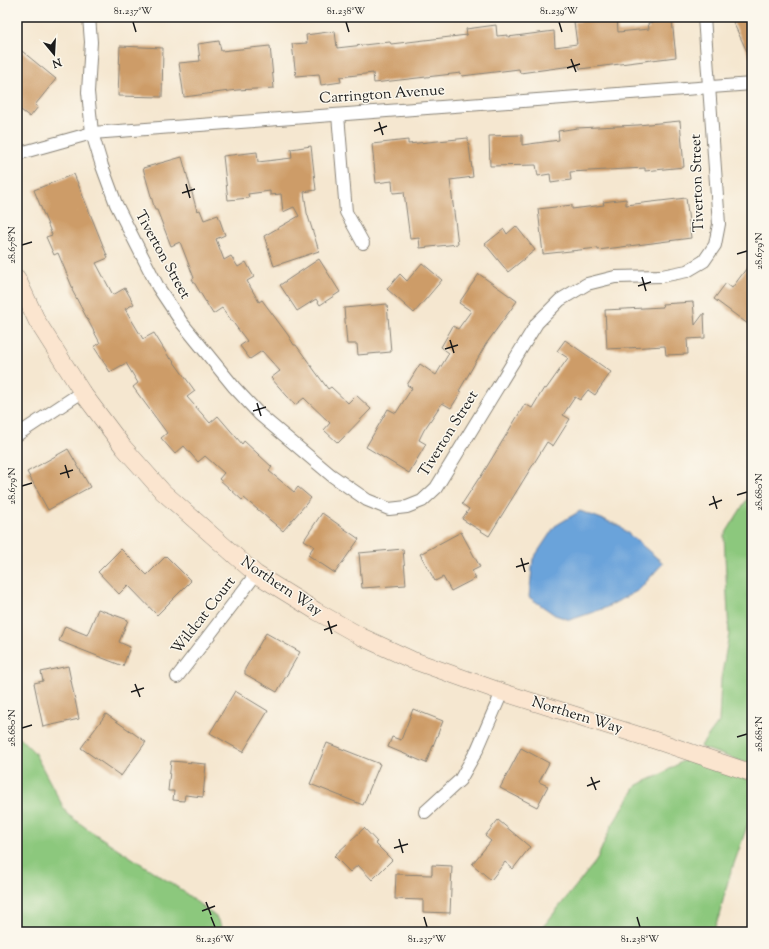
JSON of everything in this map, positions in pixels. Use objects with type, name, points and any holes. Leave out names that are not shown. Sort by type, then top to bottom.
[{"type":"street","name":"Tiverton Street","points":[[89,17],[91,42],[88,92],[92,133],[116,204],[158,287],[182,323],[234,387],[260,415],[331,475],[367,500],[389,509],[406,507],[422,501],[436,488],[537,323],[560,300],[587,284],[615,277],[662,276],[687,271],[704,261],[715,245],[718,224],[704,17]]},
{"type":"street","name":"Carrington Avenue","points":[[17,154],[92,133],[752,84]]},
{"type":"street","points":[[338,115],[346,212],[363,243]]},
{"type":"street","name":"Northern Way","points":[[17,278],[38,321],[82,392],[124,448],[163,492],[256,574],[362,637],[412,660],[502,692],[688,751],[752,773]]},
{"type":"street","points":[[17,435],[82,392]]},
{"type":"street","name":"Wildcat Court","points":[[177,677],[256,574]]},
{"type":"street","points":[[425,812],[460,780],[477,750],[502,692]]},
{"type":"green space","points":[[752,497],[752,765],[700,747],[719,722],[721,679],[729,634],[724,536],[747,499]]},
{"type":"green space","points":[[17,735],[34,752],[67,814],[180,889],[216,917],[225,932],[17,932]]},
{"type":"green space","points":[[686,759],[752,781],[752,812],[728,881],[719,916],[713,932],[535,932],[542,928],[596,861],[611,827],[637,785],[660,775]]},
{"type":"water","points":[[580,511],[618,525],[663,563],[639,590],[605,608],[570,620],[555,615],[529,597],[533,559],[555,526]]},
{"type":"building","points":[[617,17],[618,32],[649,29],[648,23],[672,20],[676,57],[580,69],[579,65],[520,73],[519,69],[462,76],[461,73],[374,83],[373,73],[340,77],[341,82],[321,85],[319,74],[296,76],[292,44],[307,43],[306,35],[335,31],[337,48],[390,42],[391,44],[467,35],[466,29],[496,25],[497,36],[508,35],[508,37],[554,31],[555,47],[577,44],[574,22]]},
{"type":"building","points":[[744,17],[752,17],[752,62],[733,22]]},
{"type":"building","points":[[219,41],[221,51],[270,46],[274,88],[237,90],[184,97],[179,63],[200,61],[198,44]]},
{"type":"building","points":[[120,46],[163,48],[162,97],[118,96]]},
{"type":"building","points":[[17,47],[56,79],[35,105],[38,107],[30,117],[17,107]]},
{"type":"building","points":[[680,121],[684,167],[645,171],[645,168],[570,172],[571,180],[551,183],[550,174],[538,176],[536,165],[490,166],[489,136],[522,135],[522,145],[559,140],[558,131],[577,128]]},
{"type":"building","points":[[468,138],[473,177],[450,180],[458,244],[420,248],[419,238],[410,239],[404,192],[393,193],[392,181],[376,183],[372,144],[408,140],[408,144]]},
{"type":"building","points":[[311,146],[316,190],[304,192],[307,213],[319,251],[274,266],[264,236],[299,216],[294,207],[283,212],[281,194],[270,195],[270,191],[248,194],[249,198],[228,200],[223,156],[257,152],[258,162],[292,158],[291,149]]},
{"type":"building","points":[[182,157],[197,211],[200,210],[204,220],[218,215],[225,235],[216,239],[224,260],[231,256],[238,267],[246,262],[254,277],[247,281],[259,302],[262,300],[328,389],[331,387],[348,403],[356,395],[371,409],[338,443],[324,430],[330,423],[304,398],[295,405],[271,378],[280,371],[262,351],[250,359],[240,346],[247,341],[222,308],[213,314],[192,279],[194,278],[180,242],[171,246],[157,210],[155,210],[143,168]]},
{"type":"building","points":[[74,174],[108,258],[96,263],[113,295],[125,288],[134,304],[125,309],[143,339],[154,333],[170,359],[171,358],[195,391],[187,397],[210,423],[218,416],[242,444],[244,441],[272,467],[269,471],[294,492],[298,487],[311,498],[283,531],[244,498],[242,500],[219,479],[224,473],[205,456],[198,462],[184,446],[175,454],[161,438],[167,433],[133,387],[138,383],[126,363],[110,372],[94,347],[100,343],[72,290],[73,289],[58,253],[54,255],[46,237],[52,235],[34,190]]},
{"type":"building","points":[[686,198],[691,238],[598,250],[598,248],[543,254],[538,209],[572,205],[572,209],[604,205],[603,202],[626,199],[626,205]]},
{"type":"building","points":[[516,226],[535,250],[508,272],[485,244],[504,229],[507,234]]},
{"type":"building","points":[[319,259],[340,292],[320,305],[316,299],[297,311],[280,285]]},
{"type":"building","points":[[752,261],[752,327],[714,299],[726,283],[732,288]]},
{"type":"building","points":[[422,263],[442,280],[414,313],[387,289],[400,274],[407,281]]},
{"type":"building","points":[[479,274],[517,301],[486,344],[451,408],[442,403],[424,430],[419,440],[426,444],[409,473],[366,447],[388,409],[396,413],[412,388],[407,385],[420,364],[436,375],[449,353],[441,347],[453,326],[458,329],[471,311],[459,303]]},
{"type":"building","points":[[693,302],[695,325],[704,313],[705,338],[687,339],[688,354],[666,355],[665,346],[607,349],[605,310],[663,307],[662,304]]},
{"type":"building","points":[[387,304],[391,352],[358,355],[357,344],[347,344],[344,308]]},
{"type":"building","points":[[565,340],[611,372],[595,395],[588,390],[580,400],[575,397],[563,415],[570,419],[553,446],[547,442],[489,536],[462,519],[469,509],[462,504],[480,478],[525,404],[532,408],[544,388],[546,389],[568,358],[557,351]]},
{"type":"building","points":[[68,449],[90,487],[48,510],[27,472]]},
{"type":"building","points":[[322,513],[359,539],[335,573],[308,555],[314,546],[304,540]]},
{"type":"building","points":[[461,532],[480,567],[472,571],[476,578],[451,591],[443,577],[435,581],[420,554]]},
{"type":"building","points":[[121,549],[147,575],[166,556],[191,581],[157,615],[128,585],[119,594],[98,572]]},
{"type":"building","points":[[403,549],[406,585],[362,588],[359,553]]},
{"type":"building","points":[[98,609],[128,620],[119,642],[130,647],[123,666],[59,641],[65,626],[87,635]]},
{"type":"building","points":[[266,633],[300,652],[277,692],[245,674],[245,669]]},
{"type":"building","points":[[68,666],[79,719],[43,727],[34,683],[43,681],[41,672]]},
{"type":"building","points":[[235,691],[268,711],[243,752],[210,733]]},
{"type":"building","points":[[413,709],[443,721],[426,763],[388,747],[392,737],[401,740]]},
{"type":"building","points":[[106,714],[146,742],[121,776],[81,748]]},
{"type":"building","points":[[327,743],[380,764],[363,805],[310,784]]},
{"type":"building","points":[[521,748],[549,763],[539,782],[548,786],[537,807],[500,788]]},
{"type":"building","points":[[171,761],[206,764],[203,797],[185,795],[184,801],[173,800],[174,791],[168,791]]},
{"type":"building","points":[[498,820],[530,847],[513,869],[505,862],[491,880],[472,864],[491,841],[485,836]]},
{"type":"building","points":[[364,828],[377,842],[375,843],[392,860],[372,880],[358,865],[350,872],[334,856]]},
{"type":"building","points":[[432,865],[452,866],[450,913],[423,912],[423,900],[395,899],[396,874],[432,875]]}]
